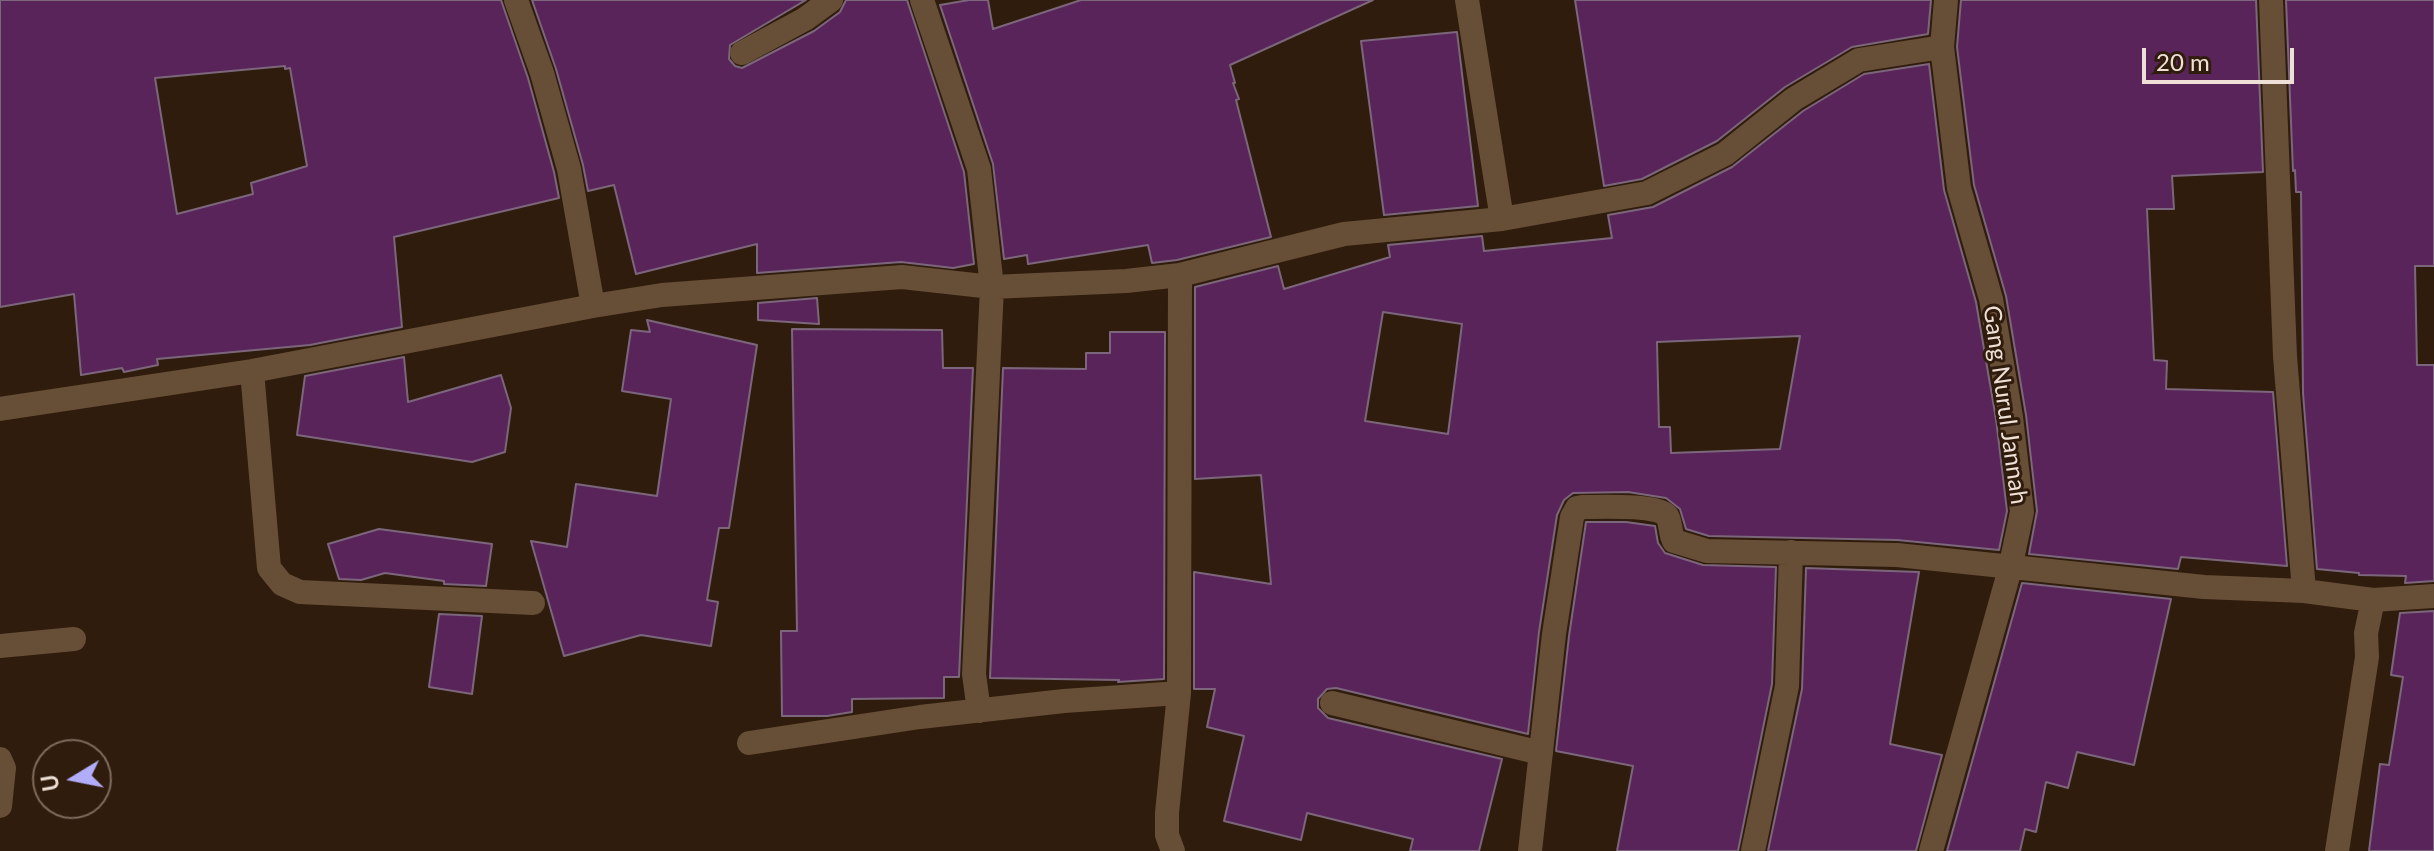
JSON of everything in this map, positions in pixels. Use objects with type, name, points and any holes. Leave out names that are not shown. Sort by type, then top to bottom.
[{"type":"street","points":[[516,0],[542,73],[569,169],[593,306]]},
{"type":"street","points":[[742,53],[805,19],[831,0]]},
{"type":"street","points":[[922,0],[979,169],[992,287],[974,674],[979,711]]},
{"type":"street","points":[[1467,0],[1502,219]]},
{"type":"street","name":"Gang Nurul Jannah","points":[[1931,851],[2010,569],[2022,512],[2011,417],[1991,299],[1959,188],[1942,47],[1946,0]]},
{"type":"street","points":[[2271,0],[2285,356],[2304,591]]},
{"type":"street","points":[[0,409],[252,371],[662,295],[902,277],[992,287],[1074,285],[1180,275],[1344,234],[1502,219],[1647,193],[1725,154],[1794,99],[1859,60],[1942,47]]},
{"type":"street","points":[[1173,851],[1167,835],[1167,813],[1179,693],[1180,275]]},
{"type":"street","points":[[252,371],[269,568],[282,584],[300,592],[533,603]]},
{"type":"street","points":[[1530,851],[1554,634],[1572,517],[1577,508],[1628,507],[1663,513],[1668,517],[1674,541],[1707,551],[1897,555],[2010,569],[2204,587],[2304,591],[2373,600],[2434,596]]},
{"type":"street","points":[[1753,851],[1787,686],[1791,552]]},
{"type":"street","points":[[2337,851],[2373,600]]},
{"type":"street","points":[[0,646],[74,639]]},
{"type":"street","points":[[749,743],[920,717],[1179,693]]},
{"type":"street","points":[[1332,703],[1541,753]]},
{"type":"street","points":[[0,759],[4,768],[0,806]]},
{"type":"building","points":[[0,0],[501,0],[528,78],[559,198],[394,237],[402,327],[310,345],[157,359],[158,365],[124,372],[122,368],[81,375],[74,294],[0,307]],"holes":[[[285,66],[285,69],[290,68],[307,166],[251,183],[253,194],[177,214],[155,78]]]},
{"type":"building","points":[[532,0],[806,0],[730,45],[729,59],[742,68],[814,31],[840,12],[846,0],[907,0],[964,172],[974,264],[953,268],[901,262],[757,273],[757,244],[636,274],[614,185],[588,191],[556,69]]},
{"type":"building","points":[[988,0],[993,29],[1081,0],[1373,0],[1230,65],[1271,237],[1177,260],[1152,263],[1148,245],[1028,264],[1027,255],[1004,259],[993,164],[940,5]]},
{"type":"building","points":[[1575,0],[1931,0],[1928,34],[1852,47],[1785,87],[1717,141],[1642,179],[1604,186]]},
{"type":"building","points":[[1961,0],[2256,0],[2263,172],[2172,176],[2174,209],[2147,209],[2154,360],[2167,361],[2166,389],[2273,392],[2287,566],[2181,557],[2178,569],[2029,554],[2037,511],[2026,415],[2006,296],[1974,185],[1957,47]]},
{"type":"building","points":[[2286,0],[2434,0],[2434,266],[2415,266],[2417,365],[2434,365],[2434,581],[2405,583],[2406,576],[2359,575],[2317,569],[2303,393],[2301,192],[2296,192],[2293,171]]},
{"type":"building","points":[[1457,32],[1478,206],[1384,215],[1361,41]]},
{"type":"building","points":[[1929,64],[1944,190],[1976,302],[1996,419],[2007,511],[1999,550],[1897,540],[1709,536],[1686,529],[1680,509],[1666,498],[1628,492],[1573,493],[1564,500],[1557,515],[1539,632],[1528,734],[1336,688],[1327,689],[1318,699],[1318,708],[1328,718],[1502,759],[1479,851],[1410,851],[1413,839],[1307,813],[1301,840],[1224,821],[1244,736],[1207,727],[1215,689],[1194,689],[1194,572],[1271,584],[1261,475],[1195,479],[1195,287],[1278,266],[1284,289],[1390,257],[1388,245],[1482,236],[1484,251],[1612,238],[1608,215],[1653,207],[1732,167],[1803,111],[1864,74]],"holes":[[[1383,312],[1462,324],[1448,434],[1365,421]],[[1800,336],[1780,449],[1671,453],[1670,427],[1659,427],[1657,342]]]},
{"type":"building","points":[[817,298],[819,324],[758,320],[758,303]]},
{"type":"building","points":[[647,320],[757,345],[729,528],[719,528],[707,600],[718,602],[711,646],[641,635],[564,656],[531,541],[567,547],[576,484],[657,496],[671,399],[622,391],[631,330],[650,332]]},
{"type":"building","points":[[792,329],[942,330],[943,368],[973,368],[959,677],[944,677],[944,698],[852,699],[852,712],[827,716],[782,716],[781,631],[797,631]]},
{"type":"building","points":[[1110,332],[1165,332],[1164,679],[1118,682],[990,678],[1003,368],[1086,369],[1086,353],[1110,353]]},
{"type":"building","points":[[404,357],[408,402],[501,375],[511,408],[505,452],[472,462],[297,435],[305,376]]},
{"type":"building","points":[[1586,522],[1655,526],[1658,543],[1665,553],[1703,565],[1776,567],[1772,684],[1738,851],[1617,851],[1633,766],[1556,751]]},
{"type":"building","points":[[379,529],[492,544],[486,586],[444,584],[444,581],[385,573],[361,580],[339,579],[328,544]]},
{"type":"building","points":[[1806,568],[1919,572],[1890,744],[1942,755],[1916,851],[1768,851],[1802,689]]},
{"type":"building","points":[[2022,583],[2171,599],[2134,765],[2077,752],[2068,788],[2046,782],[2036,832],[2025,829],[2020,851],[1947,851]]},
{"type":"building","points":[[2434,611],[2434,851],[2369,851],[2380,764],[2389,765],[2403,677],[2391,675],[2400,613]]},
{"type":"building","points":[[439,614],[482,616],[472,694],[429,687]]}]
